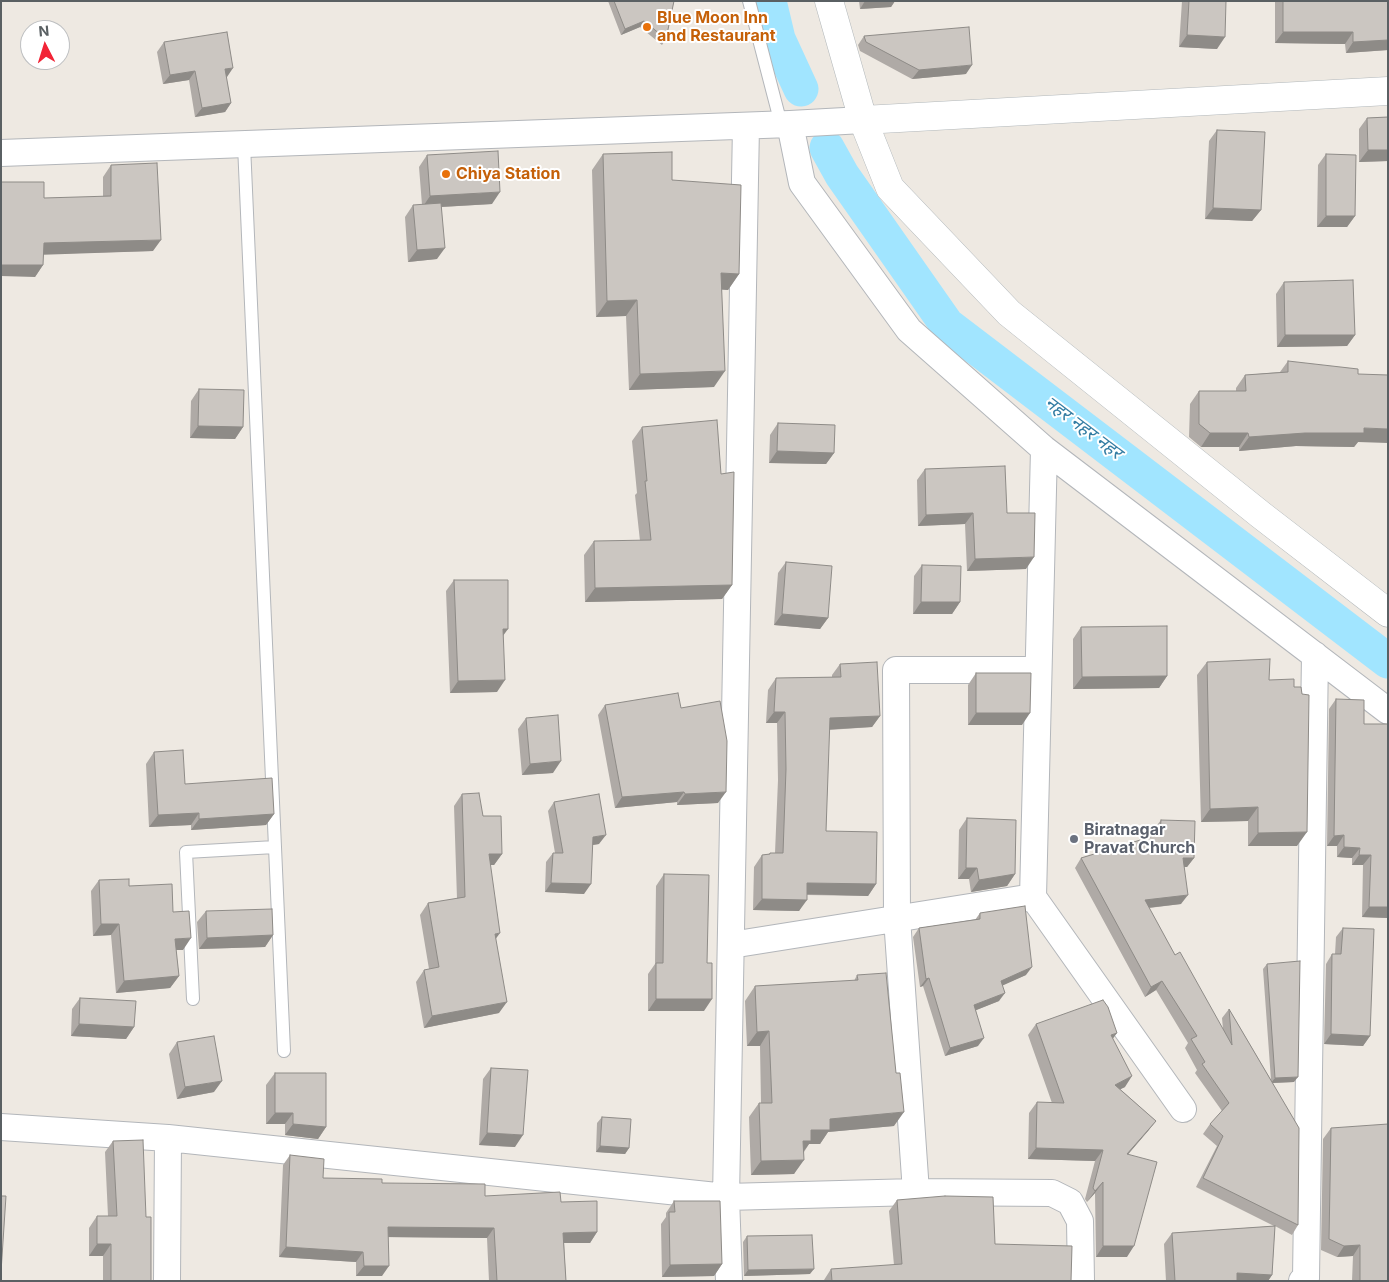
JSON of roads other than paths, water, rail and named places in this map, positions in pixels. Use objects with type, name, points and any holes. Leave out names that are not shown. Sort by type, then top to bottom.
[{"type":"main road","points":[[829,1],[863,120],[890,188],[1009,313],[1261,515],[1388,613]]},
{"type":"main road","points":[[863,120],[1388,92]]},
{"type":"street","points":[[1,153],[746,126],[863,120]]},
{"type":"street","points":[[786,124],[802,183],[909,330],[1044,449],[1388,711]]},
{"type":"street","points":[[729,1281],[726,1197],[746,126]]},
{"type":"street","points":[[1044,449],[1033,897],[1182,1109]]},
{"type":"street","points":[[1302,1281],[1306,1278],[1315,655]]},
{"type":"street","points":[[916,1192],[897,918],[896,670],[1038,670]]},
{"type":"street","points":[[731,945],[1033,897]]},
{"type":"street","points":[[1,1127],[168,1138],[726,1197],[916,1192],[1052,1194],[1070,1202],[1080,1220],[1081,1281]]},
{"type":"street","points":[[167,1281],[168,1138]]},
{"type":"lane","points":[[749,1],[786,124]]},
{"type":"lane","points":[[244,145],[284,1051]]},
{"type":"lane","points":[[194,998],[186,852],[275,847]]},
{"type":"waterway","name":"नहर नहर नहर","points":[[769,1],[778,39],[801,89]]},
{"type":"waterway","name":"नहर नहर नहर","points":[[827,148],[842,175],[947,325],[1388,661]]},
{"type":"place","name":"Blue Moon Inn and Restaurant","points":[[647,27]]},
{"type":"place","name":"Chiya Station","points":[[446,174]]},
{"type":"place","name":"Biratnagar Pravat Church","points":[[1074,839]]}]
